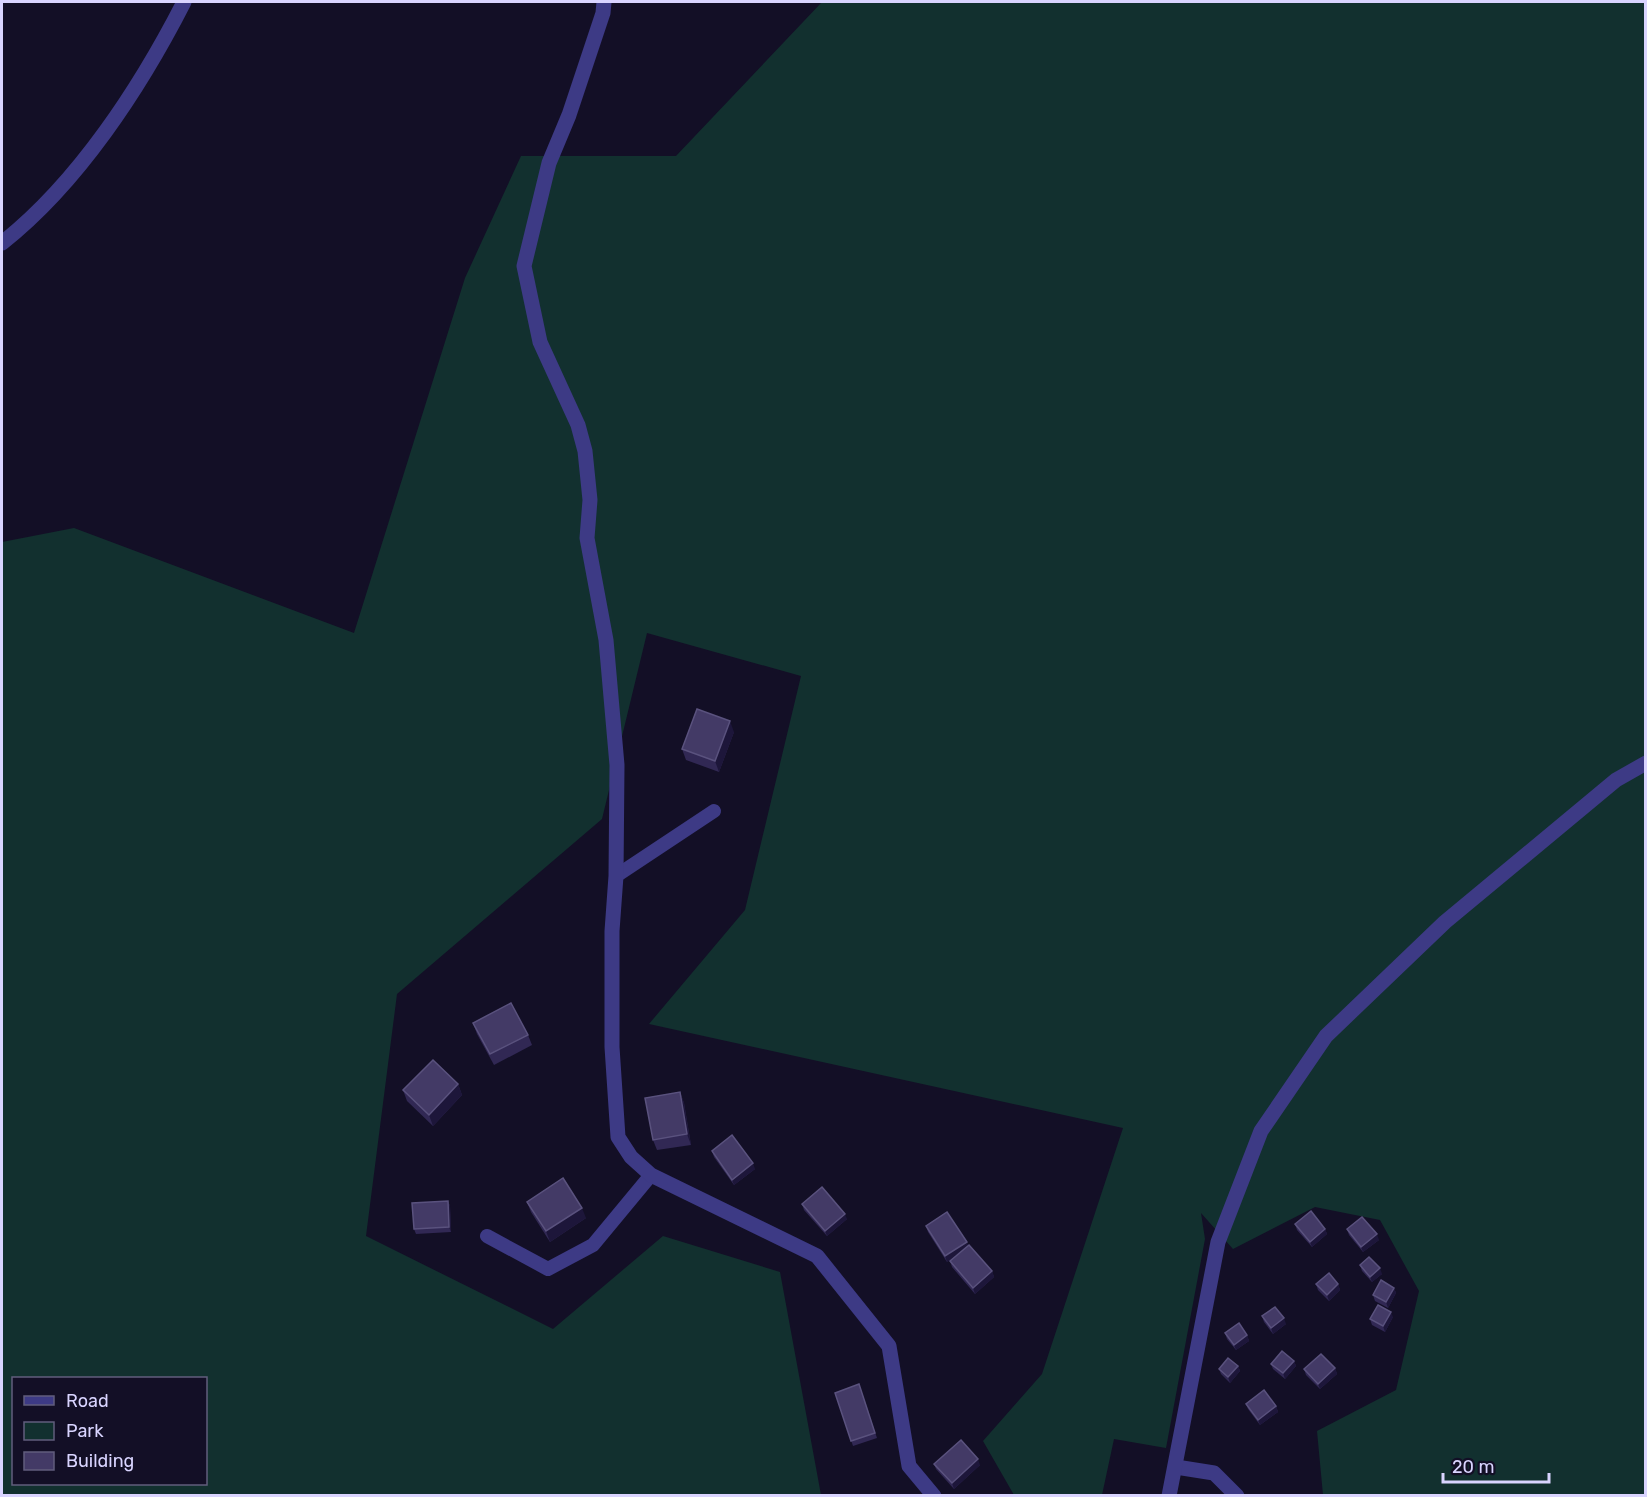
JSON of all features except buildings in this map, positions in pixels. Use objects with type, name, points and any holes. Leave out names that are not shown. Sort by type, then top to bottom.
[{"type":"street","points":[[2,243],[27,223],[82,161],[158,51],[184,2]]},
{"type":"street","points":[[604,2],[603,12],[569,115],[549,162],[524,266],[540,342],[578,425],[585,451],[590,500],[587,538],[606,640],[617,765],[616,876],[612,931],[612,1047],[618,1137],[631,1157],[651,1175],[817,1256],[889,1346],[909,1466],[934,1496]]},
{"type":"street","points":[[1169,1496],[1218,1242],[1261,1131],[1326,1036],[1445,922],[1616,780],[1646,763]]},
{"type":"street","points":[[1176,1467],[1214,1473],[1237,1496]]},
{"type":"lane","points":[[616,876],[714,811]]},
{"type":"lane","points":[[487,1236],[548,1269],[594,1245],[651,1175]]},
{"type":"green space","points":[[822,2],[1645,2],[1645,1495],[1323,1495],[1317,1431],[1396,1390],[1419,1291],[1380,1220],[1315,1207],[1233,1249],[1201,1213],[1205,1239],[1166,1448],[1114,1439],[1102,1495],[1014,1495],[983,1441],[1042,1374],[1123,1128],[649,1024],[745,910],[801,676],[647,633],[602,819],[397,994],[366,1236],[553,1329],[663,1236],[780,1272],[821,1495],[2,1496],[2,542],[74,528],[354,633],[465,278],[521,156],[676,156]]}]
